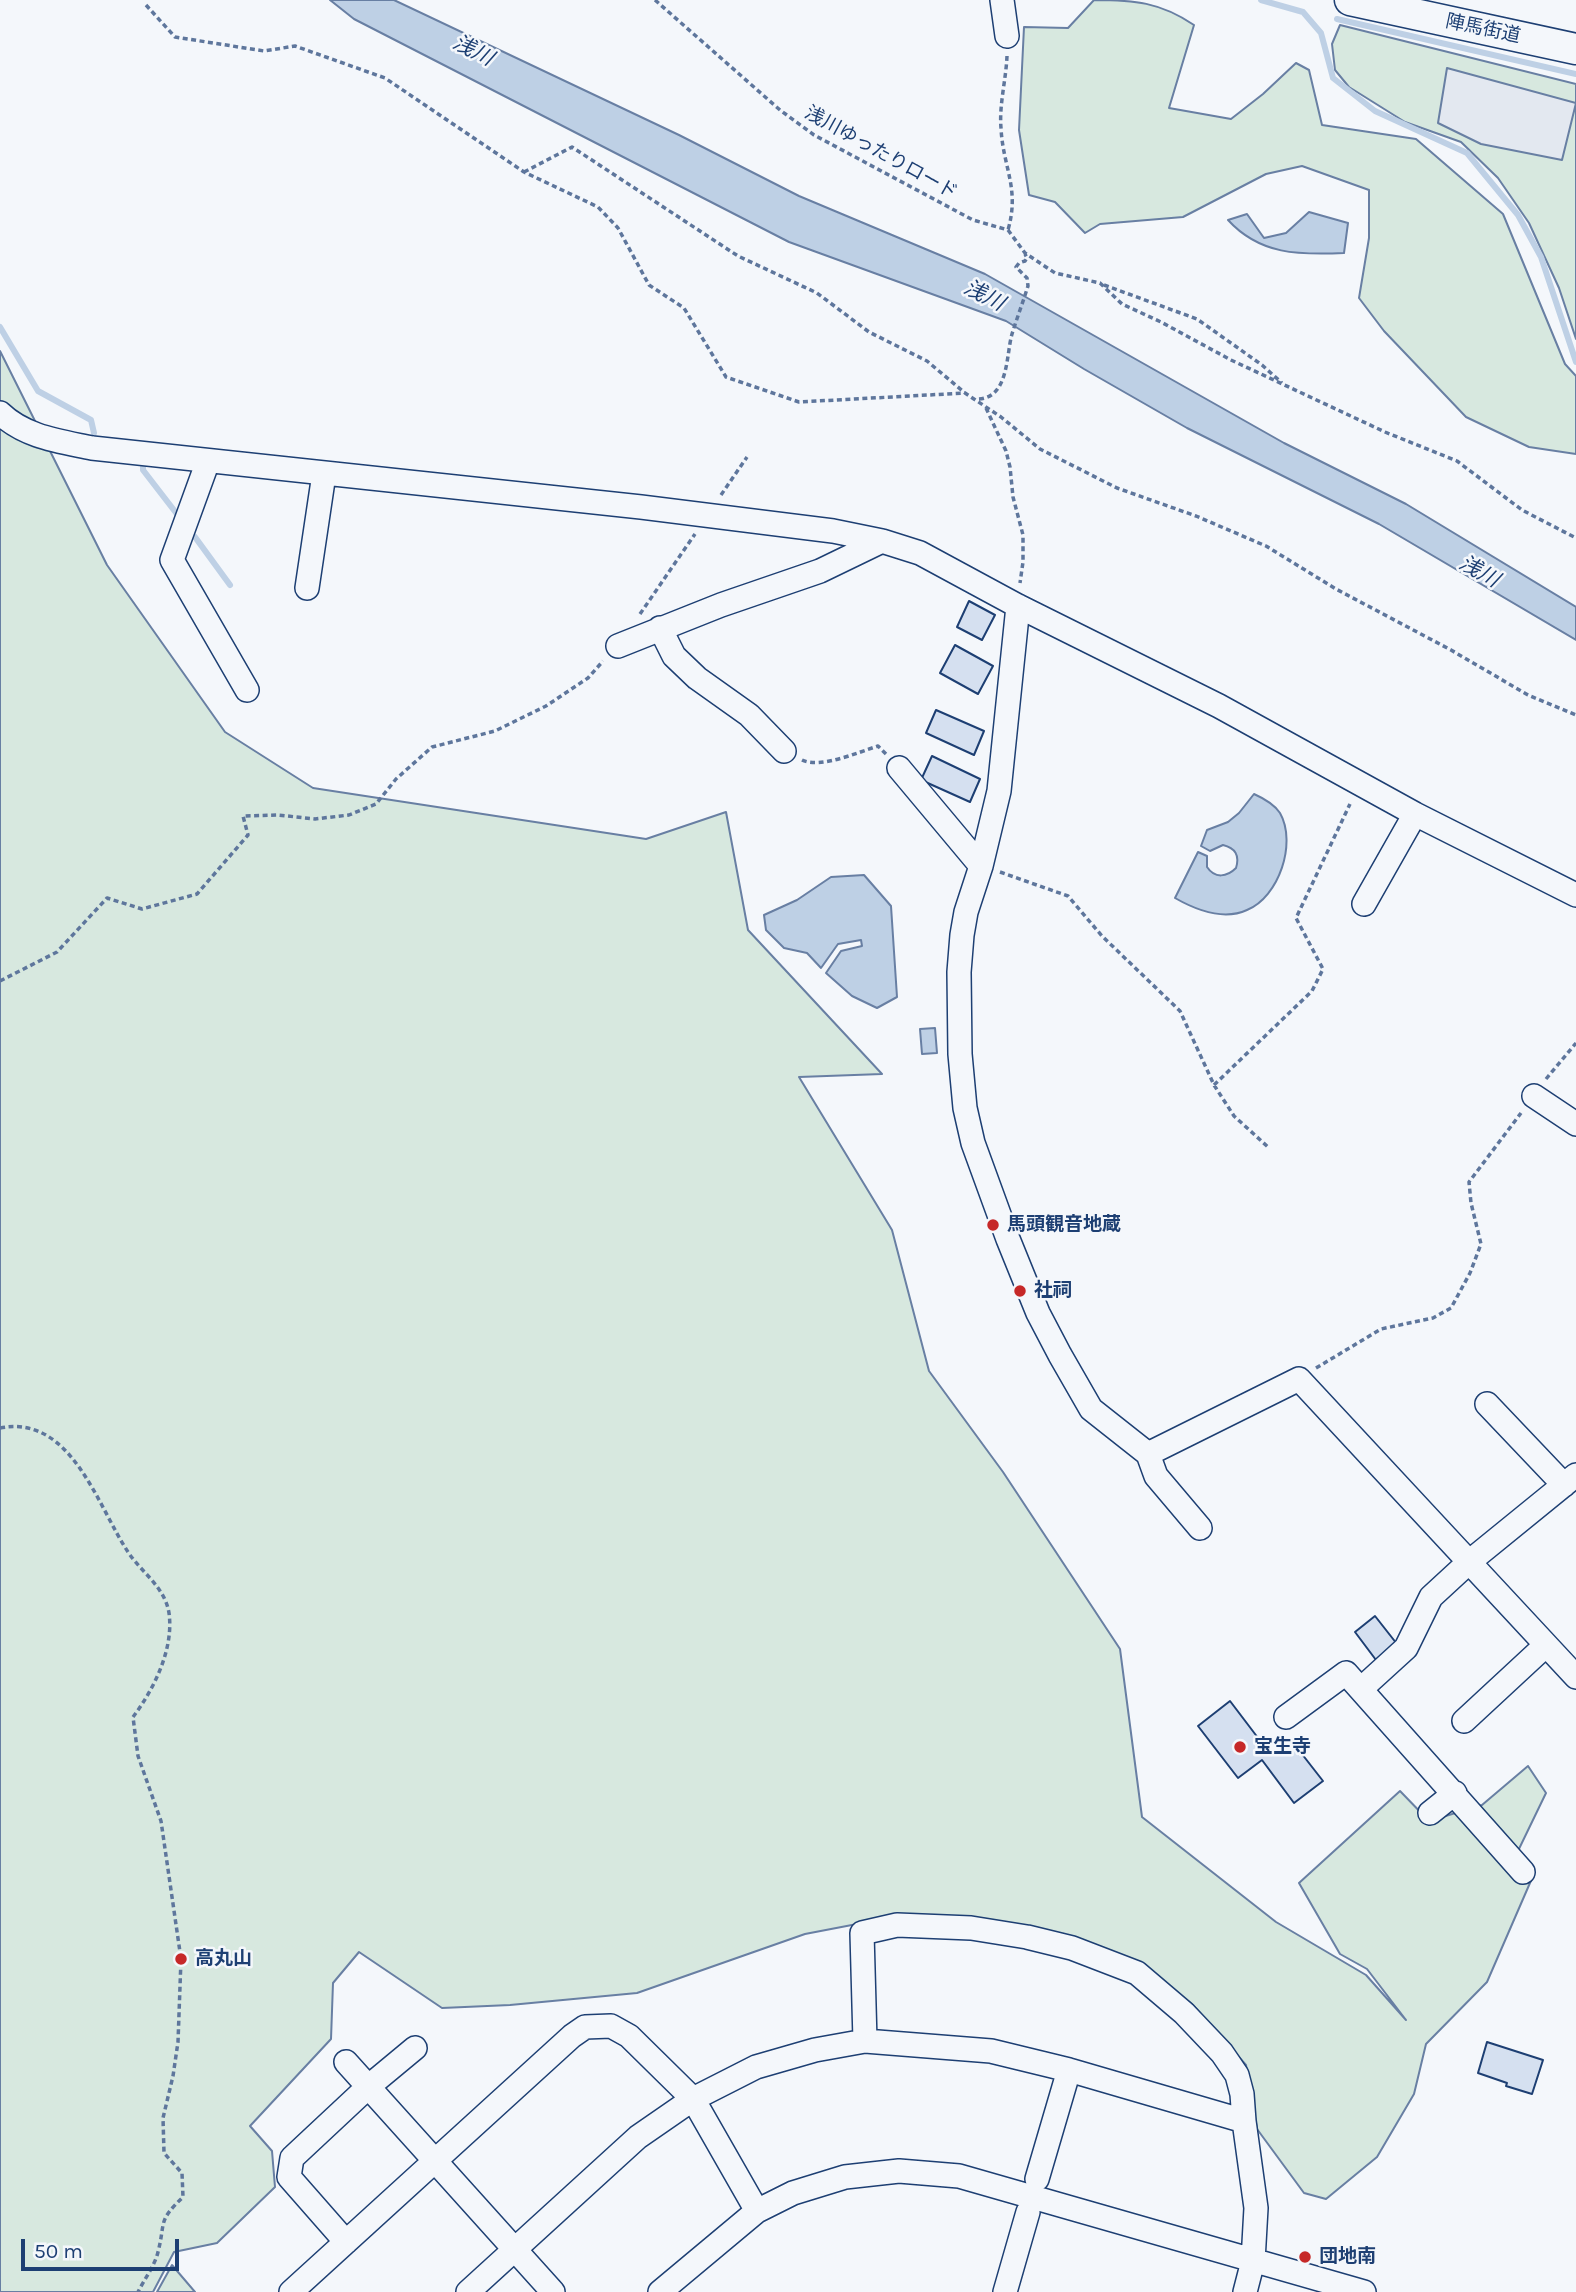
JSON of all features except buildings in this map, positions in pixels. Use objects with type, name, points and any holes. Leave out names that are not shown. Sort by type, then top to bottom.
[{"type":"main road","name":"陣馬街道","points":[[1367,1],[1576,49]]},
{"type":"street","points":[[1002,0],[1007,36]]},
{"type":"street","points":[[0,414],[34,435],[92,448],[498,491],[833,531],[882,541],[920,553],[1018,606],[1219,706],[1415,814],[1576,895]]},
{"type":"street","points":[[208,461],[172,560],[247,690]]},
{"type":"street","points":[[307,588],[324,474]]},
{"type":"street","points":[[618,646],[720,604],[820,570],[882,541]]},
{"type":"street","points":[[1018,606],[1001,778],[981,866],[966,912],[959,972],[960,1054],[965,1108],[973,1143],[1028,1289],[1060,1355],[1091,1409],[1148,1454],[1156,1476],[1200,1528]]},
{"type":"street","points":[[660,628],[674,656],[697,678],[749,715],[784,751]]},
{"type":"street","points":[[900,768],[981,866]]},
{"type":"street","points":[[1364,904],[1415,814]]},
{"type":"street","points":[[1534,1096],[1576,1124]]},
{"type":"street","points":[[1148,1454],[1299,1379],[1576,1677]]},
{"type":"street","points":[[1361,1689],[1406,1648],[1431,1597],[1469,1562],[1570,1480],[1487,1404]]},
{"type":"street","points":[[1464,1721],[1546,1645]]},
{"type":"street","points":[[1286,1717],[1346,1674],[1523,1872]]},
{"type":"street","points":[[1430,1813],[1455,1793]]},
{"type":"street","points":[[865,2041],[862,1933],[897,1925],[971,1928],[1072,1948],[1137,1973],[1184,2013],[1222,2053],[1237,2076],[1242,2094],[1256,2208],[1253,2261],[1245,2292]]},
{"type":"street","points":[[291,2292],[585,2027],[611,2026],[629,2036],[693,2099],[757,2211]]},
{"type":"street","points":[[468,2292],[638,2137],[693,2099],[756,2067],[815,2050],[865,2041],[991,2051],[1069,2070],[1244,2121]]},
{"type":"street","points":[[346,2242],[289,2178],[292,2158],[368,2087],[415,2048]]},
{"type":"street","points":[[346,2062],[553,2292]]},
{"type":"street","points":[[1037,2179],[1069,2070]]},
{"type":"street","points":[[660,2292],[757,2211],[793,2193],[845,2178],[899,2171],[959,2176],[1364,2292]]},
{"type":"street","points":[[1005,2292],[1028,2212]]},
{"type":"path","name":"浅川ゆったりロード","points":[[655,0],[780,110],[814,135],[973,220],[1008,230]]},
{"type":"path","points":[[146,5],[175,37],[264,51],[295,46],[385,78],[524,172],[598,207],[618,228],[649,285],[684,308],[726,377],[799,402],[965,394]]},
{"type":"path","points":[[977,399],[992,395],[1006,373],[1014,326],[1028,286],[1027,278],[1016,267],[1027,258],[1008,230],[1013,215],[1013,189],[1000,126],[1006,83],[1007,36]]},
{"type":"path","points":[[524,172],[572,146],[738,256],[817,293],[870,332],[927,361],[965,394],[977,399],[1040,449],[1117,488],[1196,516],[1266,546],[1336,589],[1451,650],[1528,695],[1576,715]]},
{"type":"path","points":[[1025,253],[1055,273],[1100,283],[1197,319],[1262,365],[1286,386]]},
{"type":"path","points":[[1100,283],[1122,304],[1286,386],[1385,432],[1457,461],[1522,510],[1576,538]]},
{"type":"path","points":[[985,405],[1006,451],[1013,497],[1023,535],[1018,606]]},
{"type":"path","points":[[0,981],[57,952],[107,898],[142,909],[197,894],[248,835],[243,816],[278,815],[315,819],[349,815],[376,804],[396,779],[432,747],[495,731],[546,706],[588,678],[618,646],[747,457]]},
{"type":"path","points":[[784,751],[807,763],[834,759],[878,746],[900,768]]},
{"type":"path","points":[[1214,1085],[1312,991],[1323,969],[1296,918],[1359,784]]},
{"type":"path","points":[[981,866],[1069,896],[1102,936],[1180,1011],[1214,1085],[1234,1116],[1268,1147]]},
{"type":"path","points":[[1299,1379],[1381,1329],[1433,1318],[1451,1308],[1470,1273],[1481,1244],[1469,1182],[1576,1043]]},
{"type":"path","points":[[0,1428],[13,1426],[42,1432],[68,1451],[83,1472],[130,1555],[155,1582],[169,1610],[169,1631],[161,1666],[148,1697],[133,1717],[138,1756],[161,1821],[181,1959],[178,2042],[163,2118],[164,2153],[182,2173],[183,2197],[167,2213],[160,2230],[158,2253],[138,2292]]},
{"type":"shaded area","points":[[1094,0],[1158,7],[1194,25],[1169,108],[1231,119],[1296,63],[1309,70],[1322,125],[1416,139],[1503,214],[1565,364],[1576,376],[1576,454],[1529,447],[1466,417],[1384,331],[1359,298],[1369,238],[1369,190],[1302,166],[1266,174],[1183,217],[1100,224],[1085,233],[1055,202],[1029,195],[1019,130],[1024,27],[1068,28]]},
{"type":"shaded area","points":[[1340,25],[1576,84],[1576,339],[1559,288],[1529,223],[1498,178],[1461,142],[1405,122],[1349,87],[1335,70],[1332,44]]},
{"type":"shaded area","points":[[1447,68],[1576,103],[1562,160],[1481,144],[1438,123]]},
{"type":"shaded area","points":[[0,351],[107,565],[225,732],[313,788],[646,839],[726,812],[748,930],[882,1074],[799,1077],[892,1230],[929,1371],[1003,1472],[1120,1649],[1142,1817],[1276,1922],[1366,1975],[1406,2020],[1367,1969],[1340,1954],[1299,1883],[1400,1791],[1429,1821],[1482,1805],[1528,1766],[1546,1793],[1517,1853],[1533,1876],[1487,1982],[1426,2044],[1414,2094],[1377,2157],[1326,2199],[1304,2193],[1257,2129],[1246,2065],[1193,2005],[1135,1961],[904,1915],[805,1934],[637,1993],[510,2005],[442,2008],[359,1952],[333,1983],[331,2039],[250,2126],[272,2151],[275,2187],[217,2243],[174,2252],[153,2292],[0,2292]]},
{"type":"shaded area","points":[[172,2265],[195,2292],[157,2292]]},
{"type":"water","name":"浅川","points":[[330,0],[394,0],[679,135],[799,196],[985,274],[1284,443],[1406,504],[1576,607],[1576,640],[1379,524],[1187,428],[1006,321],[789,242],[354,19]]},
{"type":"water","points":[[1309,212],[1348,223],[1344,253],[1311,254],[1281,250],[1253,240],[1228,220],[1247,214],[1264,238],[1286,233]]},
{"type":"water","points":[[1254,794],[1265,799],[1280,813],[1287,839],[1282,868],[1268,894],[1247,910],[1229,914],[1210,913],[1175,898],[1198,852],[1207,856],[1207,867],[1217,875],[1225,875],[1236,868],[1237,856],[1231,848],[1223,845],[1210,851],[1201,846],[1207,830],[1228,822]]},
{"type":"water","points":[[864,875],[891,906],[897,997],[877,1008],[852,996],[826,973],[841,951],[862,946],[861,940],[838,944],[821,968],[807,953],[784,948],[766,930],[764,915],[797,900],[831,877]]},
{"type":"water","points":[[935,1028],[937,1053],[922,1054],[920,1029]]},
{"type":"waterway","points":[[1261,0],[1303,12],[1321,33],[1333,78],[1375,111],[1467,153],[1518,215],[1541,257],[1576,362]]},
{"type":"waterway","points":[[1337,19],[1576,74]]},
{"type":"waterway","points":[[0,327],[38,391],[91,420],[94,433]]},
{"type":"waterway","points":[[138,462],[143,462],[143,470],[180,518]]},
{"type":"waterway","points":[[195,537],[230,585]]},
{"type":"place","name":"馬頭観音地蔵","points":[[993,1225]]},
{"type":"place","name":"社祠","points":[[1020,1291]]},
{"type":"place","name":"宝生寺","points":[[1240,1747]]},
{"type":"place","name":"高丸山","points":[[181,1959]]},
{"type":"place","name":"団地南","points":[[1305,2257]]}]
